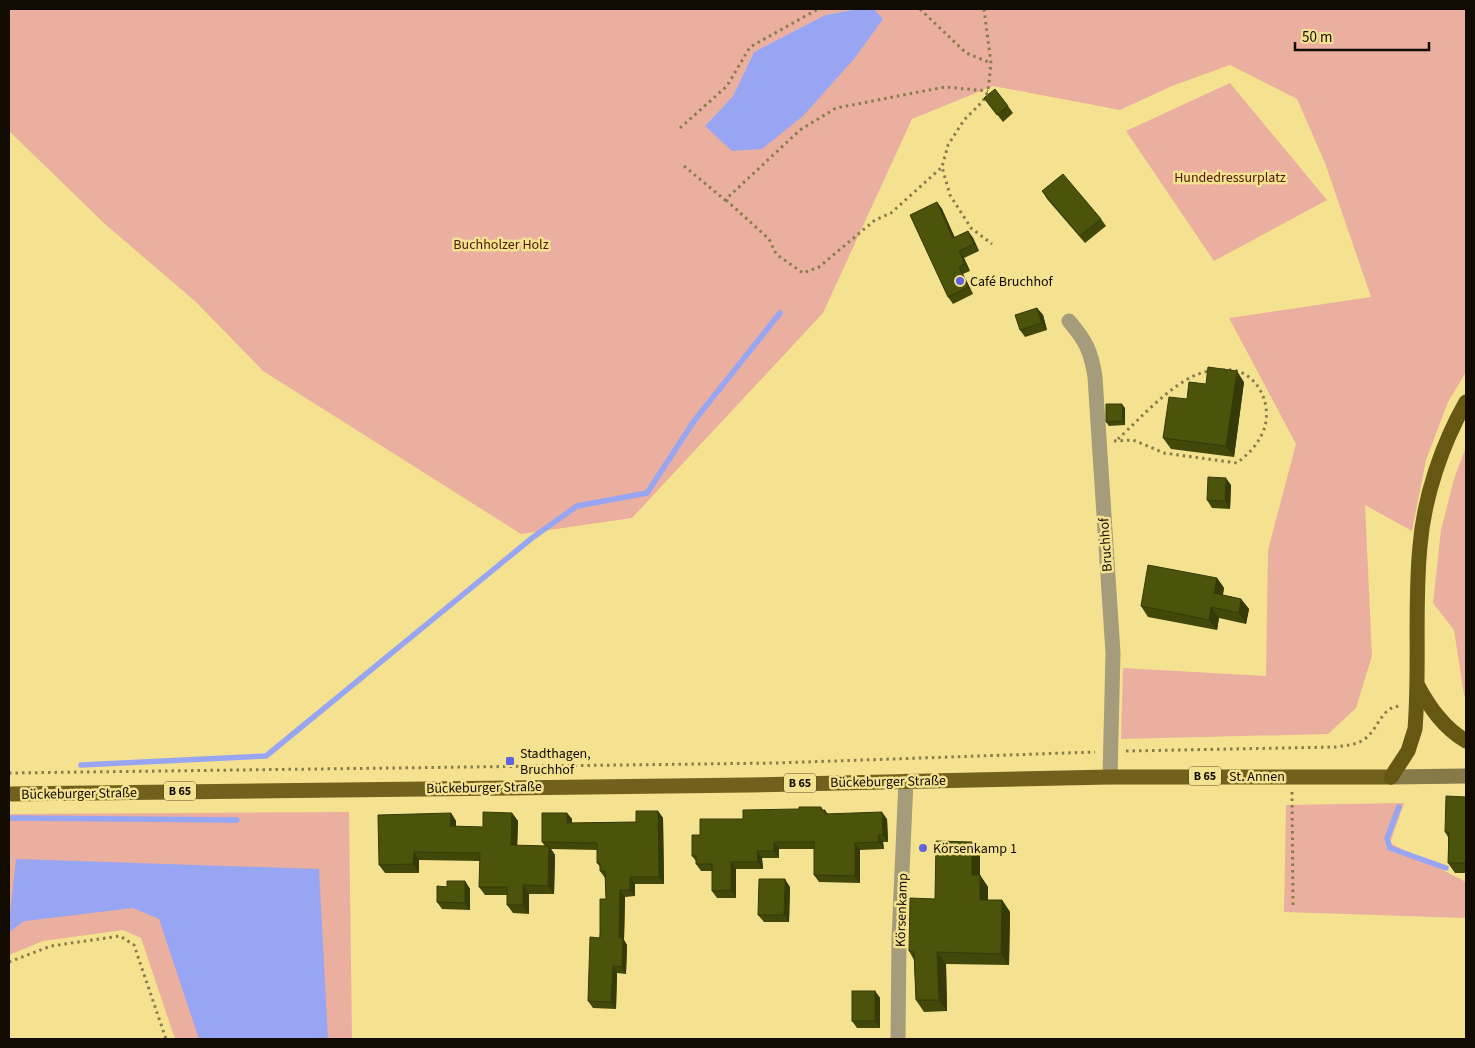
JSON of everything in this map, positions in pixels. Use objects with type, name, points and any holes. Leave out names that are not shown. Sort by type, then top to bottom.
[{"type":"highway","points":[[1391,777],[1408,751],[1415,729],[1418,684],[1420,545],[1434,474],[1445,442],[1466,402]]},
{"type":"highway","points":[[1418,684],[1430,708],[1453,734],[1466,741]]},
{"type":"main road","name":"St. Annen","points":[[1018,778],[1466,776]]},
{"type":"main road","name":"Bückeburger Straße","points":[[9,794],[1018,778]]},
{"type":"street","name":"Bruchhof","points":[[1069,321],[1084,338],[1091,353],[1095,377],[1113,653],[1110,777]]},
{"type":"street","name":"Körsenkamp","points":[[898,1039],[899,939],[906,780]]},
{"type":"path","points":[[680,128],[727,86],[750,47],[818,9]]},
{"type":"path","points":[[920,9],[966,53],[991,63]]},
{"type":"path","points":[[984,9],[991,63],[988,91],[983,101],[964,120],[948,145],[942,166],[950,195],[970,228],[992,244]]},
{"type":"path","points":[[726,200],[800,130],[836,108],[945,87],[988,91]]},
{"type":"path","points":[[684,166],[726,200],[769,239],[776,254],[802,272],[819,267],[875,220],[891,213],[942,166]]},
{"type":"path","points":[[1100,448],[1118,439],[1165,396],[1186,381],[1206,372],[1226,369],[1243,373],[1256,383],[1265,400],[1266,420],[1262,434],[1251,452],[1237,463],[1164,453],[1133,440],[1118,439]]},
{"type":"path","points":[[9,773],[776,763],[1336,747],[1355,744],[1367,737],[1387,710],[1395,706],[1417,707]]},
{"type":"path","points":[[1292,776],[1293,906]]},
{"type":"path","points":[[9,962],[51,946],[120,936],[134,945],[166,1039]]},
{"type":"green space","name":"Buchholzer Holz","points":[[9,9],[858,9],[825,15],[754,52],[733,96],[705,126],[883,19],[874,9],[1466,9],[1466,372],[1448,402],[1426,460],[1412,531],[1365,505],[1372,656],[1356,708],[1328,734],[1121,739],[1123,668],[1266,676],[1268,550],[1296,444],[1229,318],[1371,297],[1325,163],[1297,99],[1230,65],[1172,86],[1120,110],[993,86],[912,119],[823,313],[632,518],[521,534],[263,371],[196,302],[105,224],[9,131]]},
{"type":"green space","name":"Hundedressurplatz","points":[[1230,83],[1327,200],[1214,261],[1126,131]]},
{"type":"green space","points":[[1466,447],[1466,697],[1464,695],[1454,630],[1433,603],[1441,530],[1454,479]]},
{"type":"green space","points":[[1404,803],[1390,843],[1466,882],[1466,918],[1284,912],[1286,805]]},
{"type":"green space","points":[[349,812],[352,1039],[175,1039],[141,938],[123,930],[43,941],[9,955],[9,814]]},
{"type":"water","points":[[858,9],[874,9],[883,19],[854,59],[803,116],[762,149],[732,151],[705,126],[733,96],[754,52],[825,15]]},
{"type":"water","points":[[16,859],[319,869],[328,1039],[199,1039],[159,919],[133,908],[9,923]]},
{"type":"building","points":[[995,89],[1008,106],[997,115],[984,98]]},
{"type":"building","points":[[1063,174],[1101,219],[1080,236],[1042,191]]},
{"type":"building","points":[[937,202],[953,238],[968,231],[974,244],[959,251],[965,264],[959,267],[968,287],[948,297],[910,215]]},
{"type":"building","points":[[1037,308],[1042,323],[1020,330],[1015,315]]},
{"type":"building","points":[[1208,367],[1237,371],[1226,446],[1163,438],[1169,397],[1187,399],[1189,382],[1206,384]]},
{"type":"building","points":[[1106,404],[1122,404],[1123,421],[1106,422]]},
{"type":"building","points":[[1208,477],[1226,478],[1225,501],[1207,500]]},
{"type":"building","points":[[1148,565],[1217,578],[1214,593],[1241,599],[1239,613],[1211,607],[1209,620],[1141,606]]},
{"type":"building","points":[[1446,796],[1466,797],[1466,863],[1448,863],[1449,832],[1445,832]]},
{"type":"building","points":[[799,807],[821,807],[821,810],[825,810],[825,814],[882,812],[883,835],[878,835],[879,842],[855,843],[855,876],[814,875],[814,842],[774,842],[774,851],[757,851],[758,862],[731,862],[731,890],[712,891],[712,864],[696,864],[696,856],[692,856],[692,835],[700,835],[700,819],[743,819],[743,810],[799,809]]},
{"type":"building","points":[[636,811],[658,811],[659,877],[630,877],[630,890],[620,890],[619,938],[623,938],[622,967],[613,966],[611,1002],[588,1001],[590,937],[600,938],[600,899],[606,899],[605,871],[600,871],[600,863],[597,863],[597,843],[542,842],[542,813],[567,813],[567,823],[636,822]]},
{"type":"building","points":[[483,812],[512,813],[511,845],[549,846],[548,886],[523,885],[523,905],[507,905],[507,887],[479,887],[480,853],[414,852],[413,864],[379,865],[378,815],[451,813],[450,826],[483,827]]},
{"type":"building","points":[[936,841],[972,842],[972,875],[980,875],[980,900],[1002,900],[1001,954],[937,952],[939,1000],[916,1000],[914,952],[909,951],[910,898],[935,899]]},
{"type":"building","points":[[759,879],[785,879],[784,915],[758,915]]},
{"type":"building","points":[[447,881],[465,881],[465,903],[437,902],[437,886],[447,887]]},
{"type":"building","points":[[852,991],[875,991],[875,1021],[852,1021]]},
{"type":"waterway","points":[[81,765],[266,756],[532,538],[577,506],[647,493],[694,421],[780,313]]},
{"type":"waterway","points":[[1399,807],[1387,838],[1390,848],[1446,868]]},
{"type":"waterway","points":[[9,818],[237,820]]},
{"type":"waterway","points":[[9,929],[23,918]]},
{"type":"place","name":"Café Bruchhof","points":[[960,281]]},
{"type":"place","name":"Stadthagen, Bruchhof","points":[[510,761]]},
{"type":"place","name":"Körsenkamp 1","points":[[923,848]]}]
